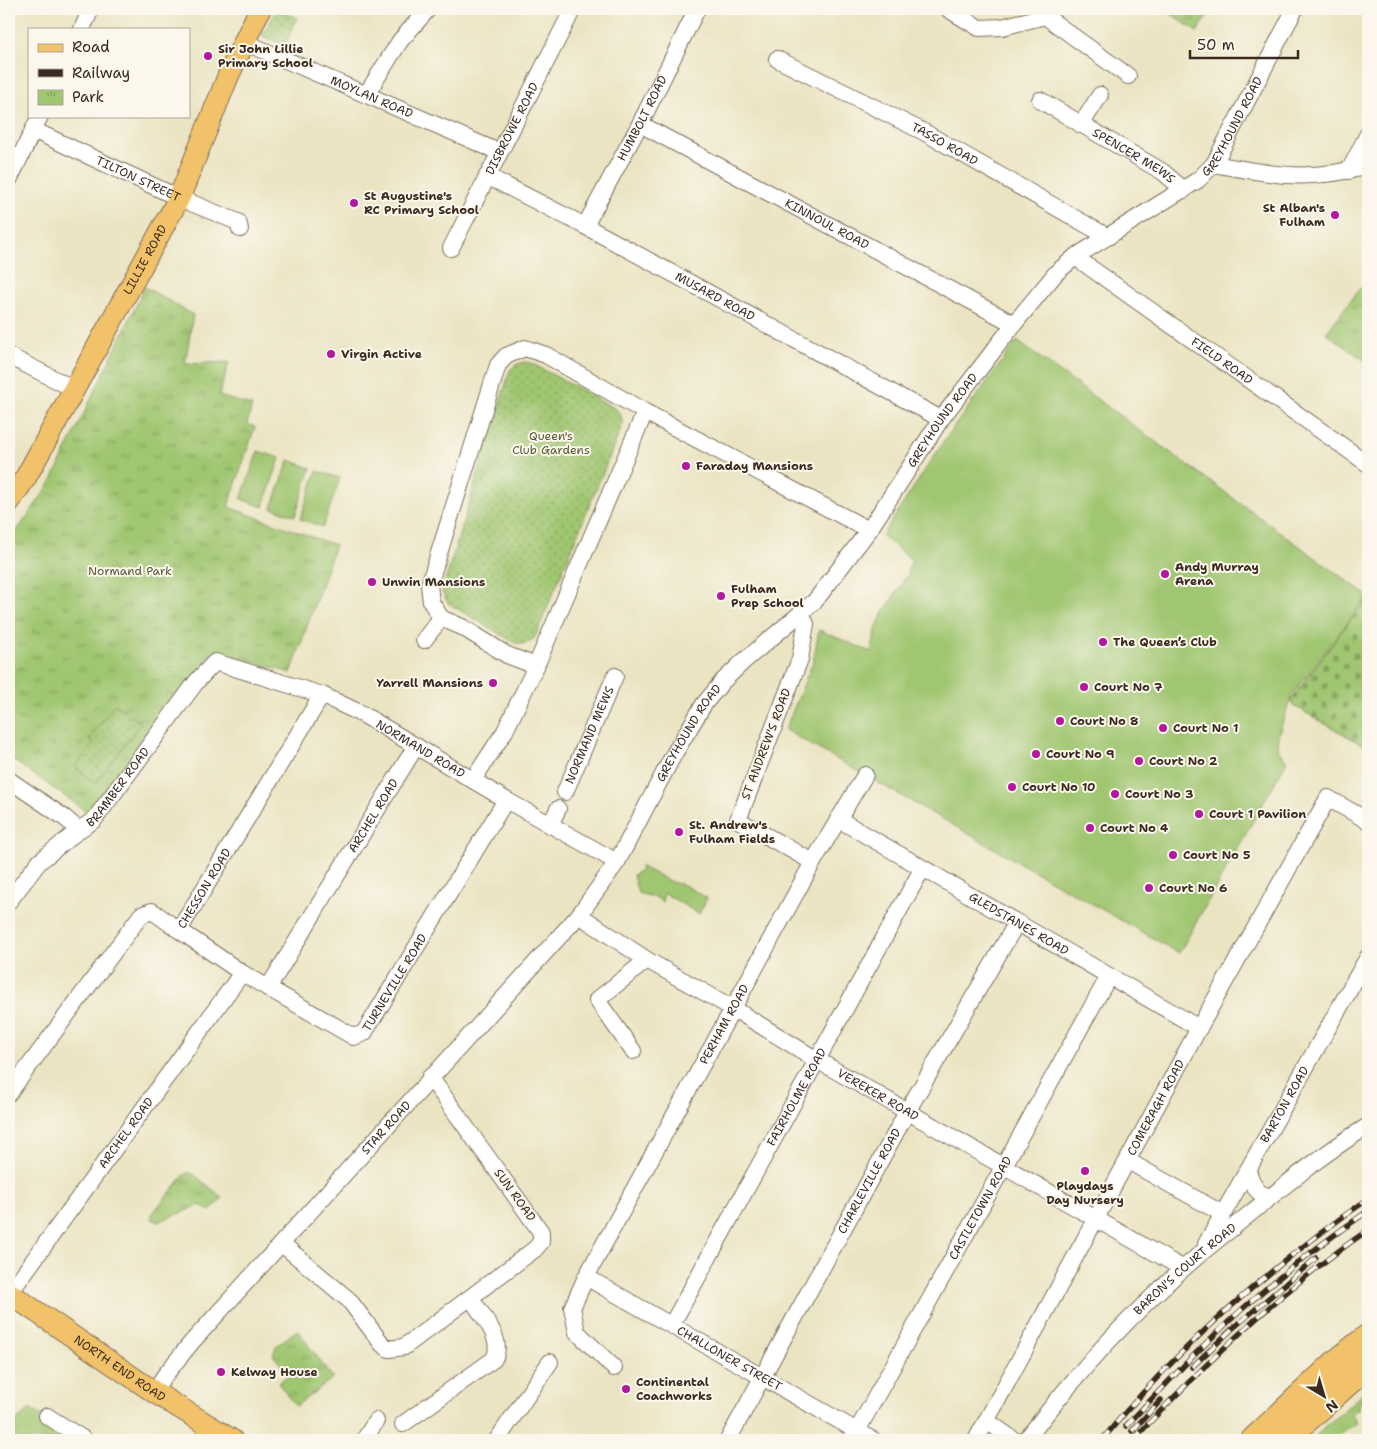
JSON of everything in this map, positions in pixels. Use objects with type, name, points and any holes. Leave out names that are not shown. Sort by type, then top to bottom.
[{"type":"highway","points":[[1253,1440],[1330,1368],[1368,1336]]},
{"type":"highway","points":[[1285,1440],[1368,1364]]},
{"type":"main road","name":"LILLIE ROAD","points":[[9,502],[26,477],[178,198],[244,42],[260,9]]},
{"type":"main road","name":"NORTH END ROAD","points":[[9,1294],[154,1392],[232,1440]]},
{"type":"street","points":[[82,28],[91,9]]},
{"type":"street","points":[[366,95],[400,41],[428,9]]},
{"type":"street","name":"DISBROWE ROAD","points":[[450,248],[573,9]]},
{"type":"street","name":"HUMBOLT ROAD","points":[[585,226],[640,124],[697,9]]},
{"type":"street","points":[[948,9],[979,28],[1002,27],[1048,12],[1128,76]]},
{"type":"street","name":"GREYHOUND ROAD","points":[[617,862],[674,754],[704,704],[723,681],[744,661],[815,601],[869,530],[941,419],[1056,273],[1076,257],[1184,190],[1198,180],[1214,164],[1295,9]]},
{"type":"street","name":"MOYLAN ROAD","points":[[244,42],[499,152]]},
{"type":"street","name":"TASSO ROAD","points":[[777,59],[924,132],[1108,237]]},
{"type":"street","name":"SPENCER MEWS","points":[[1081,125],[1100,95]]},
{"type":"street","name":"SPENCER MEWS","points":[[1040,100],[1163,172],[1184,190]]},
{"type":"street","points":[[9,180],[36,123]]},
{"type":"street","name":"TILTON STREET","points":[[36,123],[178,198],[238,222],[240,229]]},
{"type":"street","name":"KINNOUL ROAD","points":[[640,124],[1014,324]]},
{"type":"street","points":[[1349,171],[1368,134]]},
{"type":"street","points":[[1214,164],[1278,175],[1303,177],[1329,175],[1368,166]]},
{"type":"street","name":"MUSARD ROAD","points":[[487,176],[585,226],[941,419]]},
{"type":"street","name":"FIELD ROAD","points":[[1076,257],[1368,464]]},
{"type":"street","points":[[536,666],[506,655],[462,628],[441,618],[431,602],[429,585],[498,366],[506,356],[525,348],[535,350],[645,412],[869,530]]},
{"type":"street","points":[[9,356],[74,389]]},
{"type":"street","points":[[473,780],[505,731],[536,666],[645,412]]},
{"type":"street","name":"ST ANDREW'S ROAD","points":[[801,614],[806,624],[800,659],[738,820],[813,862]]},
{"type":"street","points":[[424,640],[441,618]]},
{"type":"street","name":"NORMAND ROAD","points":[[214,662],[322,695],[362,714],[506,800],[617,862]]},
{"type":"street","name":"BRAMBER ROAD","points":[[9,900],[39,862],[94,820],[197,681],[214,662]]},
{"type":"street","name":"NORMAND MEWS","points":[[565,792],[614,676]]},
{"type":"street","name":"CHESSON ROAD","points":[[9,1093],[141,915],[152,911],[179,930],[322,695]]},
{"type":"street","name":"ARCHEL ROAD","points":[[268,988],[416,746]]},
{"type":"street","name":"PERHAM ROAD","points":[[614,1368],[577,1332],[572,1308],[586,1277],[813,862],[865,775]]},
{"type":"street","points":[[9,780],[65,818],[79,830]]},
{"type":"street","name":"COMERAGH ROAD","points":[[976,1440],[1199,1028],[1328,798],[1368,821]]},
{"type":"street","name":"TURNEVILLE ROAD","points":[[179,930],[242,973],[354,1037],[364,1032],[506,800]]},
{"type":"street","points":[[550,825],[558,809]]},
{"type":"street","name":"GLEDSTANES ROAD","points":[[838,819],[922,870],[1199,1028]]},
{"type":"street","name":"STAR ROAD","points":[[154,1392],[191,1343],[578,915],[617,862]]},
{"type":"street","name":"FAIRHOLME ROAD","points":[[672,1324],[922,870]]},
{"type":"street","name":"VEREKER ROAD","points":[[578,915],[647,960],[734,1009],[818,1060],[1182,1268]]},
{"type":"street","name":"CHARLEVILLE ROAD","points":[[728,1440],[908,1110],[1016,924]]},
{"type":"street","name":"BARTON ROAD","points":[[1200,1252],[1248,1172],[1368,957]]},
{"type":"street","points":[[633,1051],[596,1000],[647,960]]},
{"type":"street","name":"ARCHEL ROAD","points":[[9,1294],[242,973]]},
{"type":"street","name":"CASTLETOWN ROAD","points":[[854,1436],[1109,976]]},
{"type":"street","name":"SUN ROAD","points":[[282,1244],[349,1300],[382,1344],[389,1349],[404,1347],[536,1249],[542,1242],[541,1232],[430,1077]]},
{"type":"street","name":"BARON'S COURT ROAD","points":[[1026,1440],[1097,1352],[1182,1268],[1268,1196],[1368,1126]]},
{"type":"street","points":[[1128,1161],[1223,1214]]},
{"type":"street","points":[[1248,1172],[1256,1191],[1261,1195],[1268,1196]]},
{"type":"street","name":"CHALLONER STREET","points":[[586,1277],[672,1324],[762,1377],[854,1436],[873,1440]]},
{"type":"street","points":[[403,1424],[494,1359],[498,1353],[497,1340],[471,1298]]},
{"type":"street","points":[[496,1440],[550,1362]]},
{"type":"street","points":[[47,1416],[85,1440]]},
{"type":"street","points":[[364,1440],[376,1421]]},
{"type":"street","points":[[987,1421],[1014,1440]]},
{"type":"green space","points":[[277,9],[297,18],[285,45],[262,36]]},
{"type":"green space","points":[[1164,9],[1212,9],[1197,32]]},
{"type":"green space","name":"Normand Park","points":[[145,287],[193,315],[185,364],[229,362],[219,396],[252,406],[247,424],[255,427],[228,507],[335,545],[291,673],[214,650],[90,814],[9,757],[9,542],[50,484]]},
{"type":"green space","points":[[1360,288],[1368,294],[1368,363],[1326,333]]},
{"type":"green space","name":"The Queen’s Club","points":[[1017,341],[1368,596],[1292,695],[1278,735],[1277,749],[1287,761],[1179,953],[785,730],[813,662],[819,630],[871,652],[877,626],[883,613],[909,573],[907,571],[912,560],[882,536],[948,435]]},
{"type":"green space","name":"Queen's Club Gardens","points":[[524,362],[531,363],[616,409],[621,415],[623,424],[536,635],[529,642],[520,644],[513,642],[448,603],[442,591],[510,370],[515,365]]},
{"type":"green space","points":[[258,451],[280,458],[263,507],[241,499]]},
{"type":"green space","points":[[289,460],[311,468],[295,516],[272,508]]},
{"type":"green space","points":[[317,471],[340,478],[323,527],[300,519]]},
{"type":"green space","points":[[1368,596],[1368,748],[1294,706],[1291,700]]},
{"type":"green space","points":[[115,704],[141,723],[96,783],[75,767],[94,743],[89,739]]},
{"type":"green space","points":[[640,866],[671,882],[684,885],[707,898],[699,914],[664,893],[662,902],[657,898],[638,893],[633,875],[641,870]]},
{"type":"green space","points":[[186,1173],[192,1173],[223,1198],[210,1211],[200,1205],[158,1222],[152,1219],[152,1214]]},
{"type":"green space","points":[[297,1330],[333,1378],[296,1406],[278,1383],[289,1375],[273,1355],[276,1346]]},
{"type":"green space","points":[[1368,1388],[1368,1397],[1357,1405],[1359,1408],[1352,1414],[1357,1423],[1329,1440],[1324,1436],[1319,1440],[1311,1440]]},
{"type":"green space","points":[[31,1409],[75,1440],[11,1440],[16,1421]]},
{"type":"railway","points":[[1102,1440],[1162,1373],[1227,1310],[1296,1252],[1368,1199]]},
{"type":"railway","points":[[1126,1426],[1192,1357],[1244,1308],[1301,1260],[1368,1211]]},
{"type":"railway","points":[[1133,1440],[1188,1383],[1275,1302],[1368,1230]]},
{"type":"railway","points":[[1192,1367],[1232,1329],[1316,1258]]},
{"type":"railway","points":[[1132,1431],[1161,1400]]},
{"type":"place","name":"Sir John Lillie Primary School","points":[[208,56]]},
{"type":"place","name":"St Augustine's RC Primary School","points":[[354,203]]},
{"type":"place","name":"St Alban's Fulham","points":[[1335,215]]},
{"type":"place","name":"Virgin Active","points":[[331,354]]},
{"type":"place","name":"Faraday Mansions","points":[[686,466]]},
{"type":"place","name":"Andy Murray Arena","points":[[1165,574]]},
{"type":"place","name":"Unwin Mansions","points":[[372,582]]},
{"type":"place","name":"Fulham Prep School","points":[[721,596]]},
{"type":"place","name":"The Queen’s Club","points":[[1103,642]]},
{"type":"place","name":"Yarrell Mansions","points":[[493,683]]},
{"type":"place","name":"Court No 7","points":[[1084,687]]},
{"type":"place","name":"Court No 8","points":[[1060,721]]},
{"type":"place","name":"Court No 1","points":[[1163,728]]},
{"type":"place","name":"Court No 9","points":[[1036,754]]},
{"type":"place","name":"Court No 2","points":[[1139,761]]},
{"type":"place","name":"Court No 10","points":[[1012,787]]},
{"type":"place","name":"Court No 3","points":[[1115,794]]},
{"type":"place","name":"Court 1 Pavilion","points":[[1199,814]]},
{"type":"place","name":"Court No 4","points":[[1090,828]]},
{"type":"place","name":"St. Andrew's Fulham Fields","points":[[679,832]]},
{"type":"place","name":"Court No 5","points":[[1173,855]]},
{"type":"place","name":"Court No 6","points":[[1149,888]]},
{"type":"place","name":"Playdays Day Nursery","points":[[1085,1171]]},
{"type":"place","name":"Kelway House","points":[[221,1372]]},
{"type":"place","name":"Continental Coachworks","points":[[626,1389]]}]
